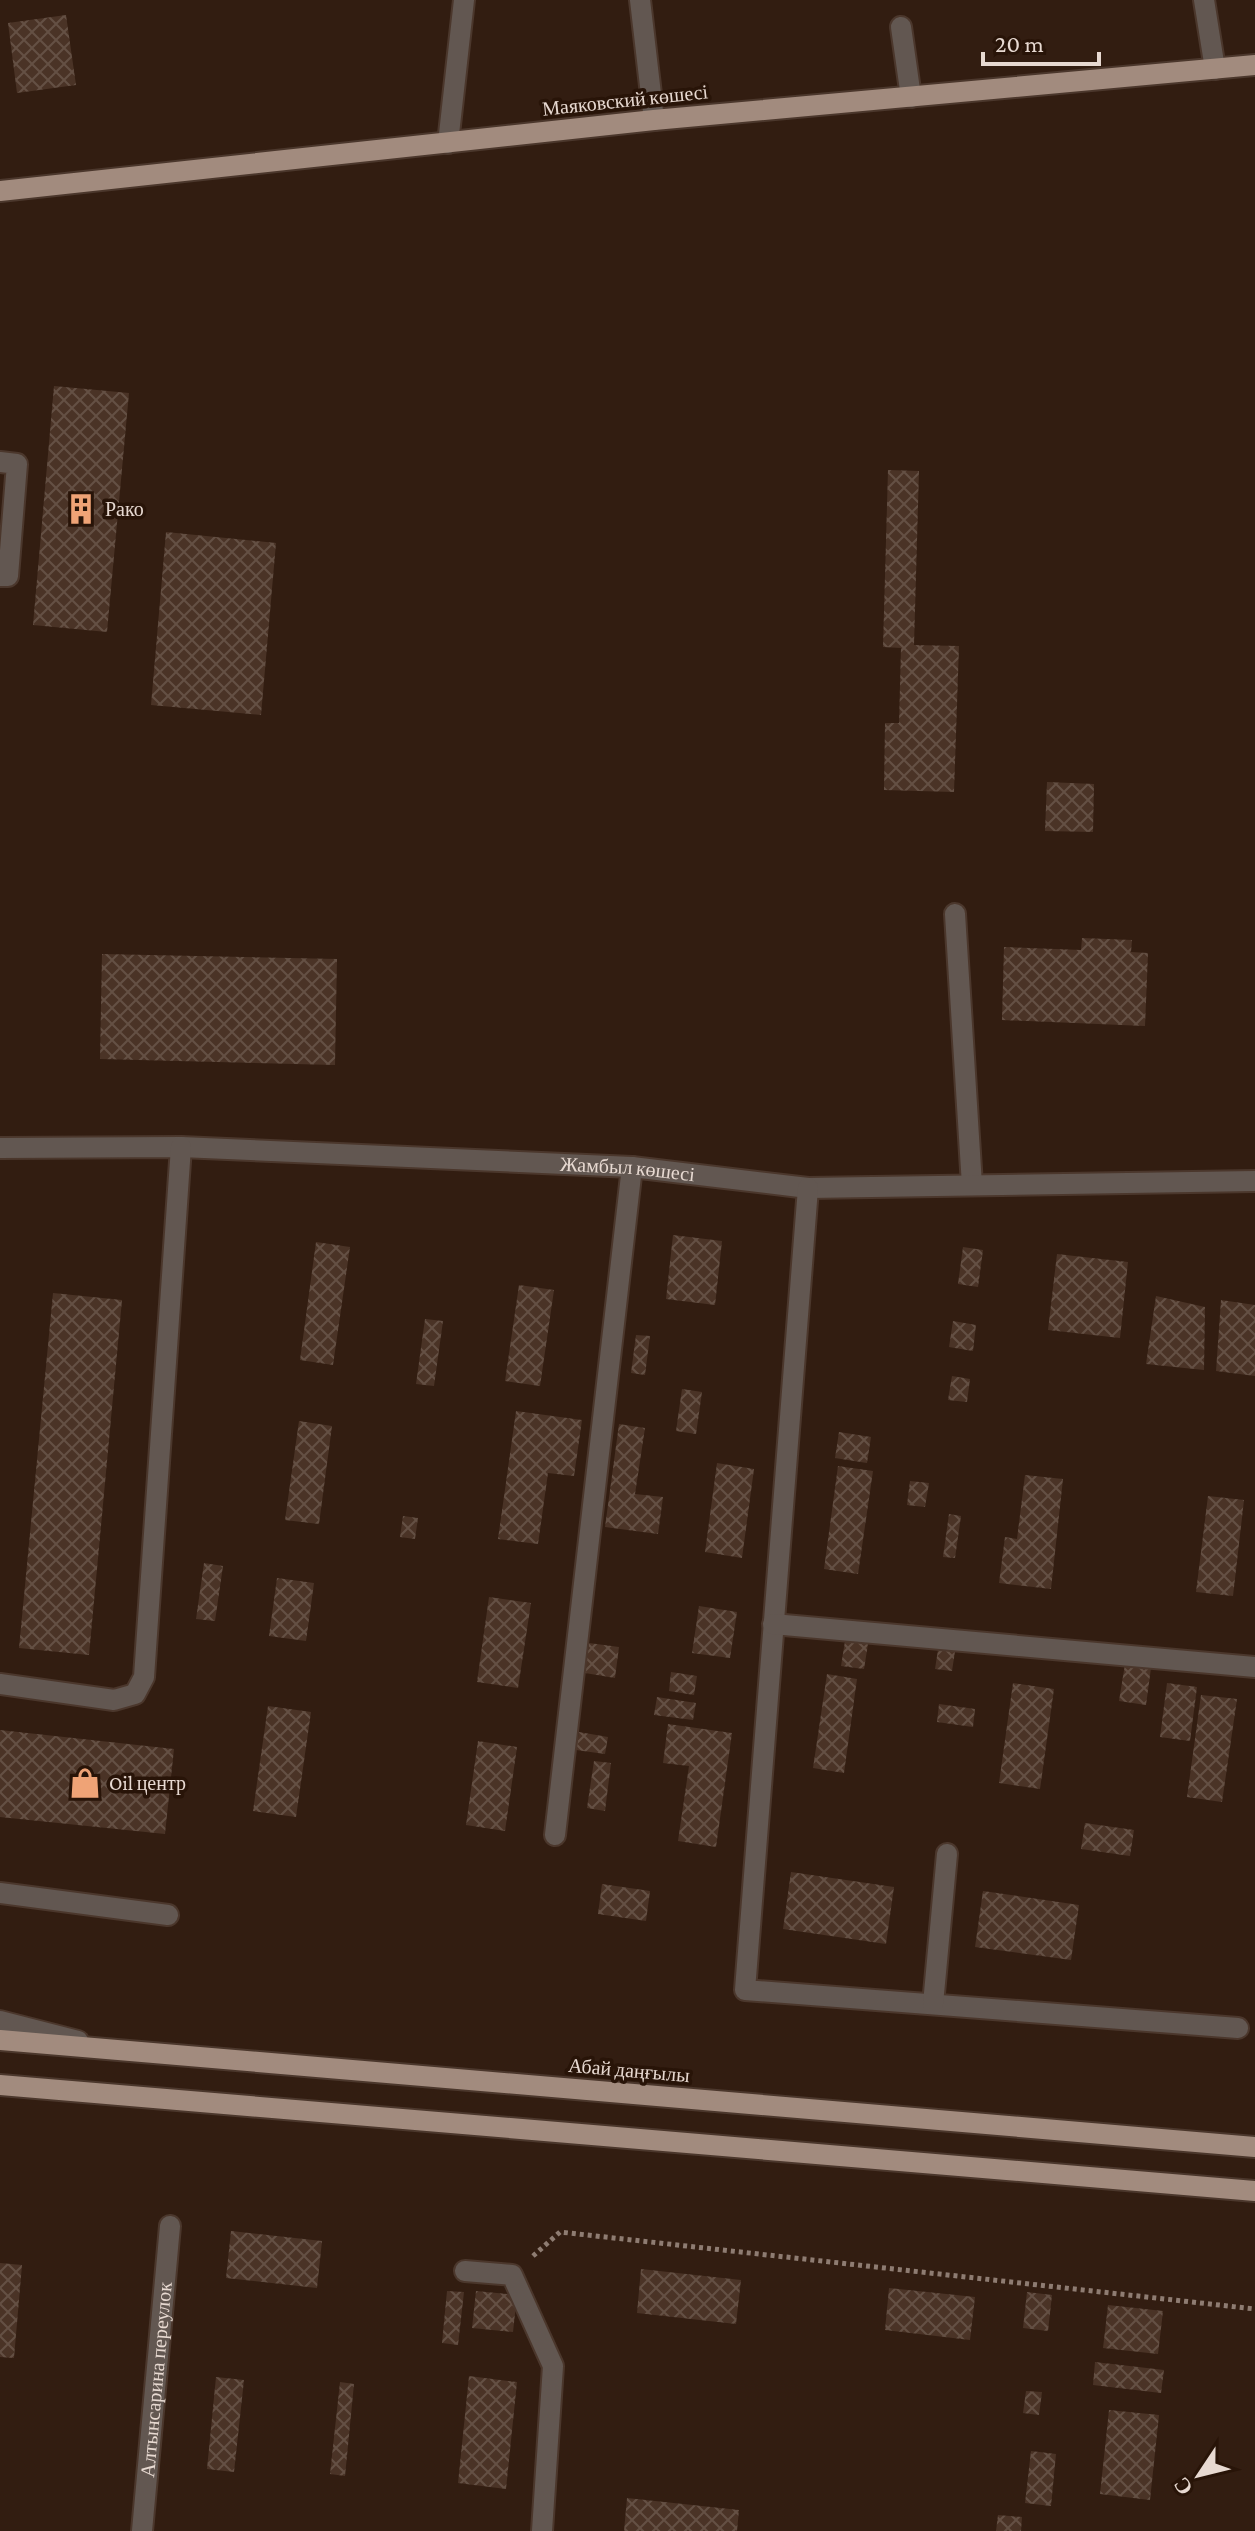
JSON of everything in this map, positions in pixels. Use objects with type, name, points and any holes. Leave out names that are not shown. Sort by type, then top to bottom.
[{"type":"main road","name":"Маяковский көшесі","points":[[0,191],[654,120],[1255,65]]},
{"type":"main road","name":"Абай даңғылы","points":[[0,2040],[1255,2147]]},
{"type":"main road","points":[[0,2085],[1255,2191]]},
{"type":"street","points":[[448,143],[464,0]]},
{"type":"street","points":[[640,0],[654,120]]},
{"type":"street","points":[[1204,0],[1215,69]]},
{"type":"street","points":[[901,27],[911,97]]},
{"type":"street","points":[[0,462],[17,464],[8,576],[0,576]]},
{"type":"street","points":[[955,914],[972,1185]]},
{"type":"street","points":[[0,1684],[114,1700],[135,1694],[144,1677],[181,1147]]},
{"type":"street","name":"Жамбыл көшесі","points":[[0,1148],[181,1147],[632,1167],[808,1188],[1255,1181]]},
{"type":"street","points":[[555,1835],[632,1167]]},
{"type":"street","points":[[808,1188],[745,1990],[1238,2028]]},
{"type":"street","points":[[773,1624],[1255,1667]]},
{"type":"street","points":[[933,2004],[947,1854]]},
{"type":"street","points":[[0,1893],[168,1915]]},
{"type":"street","points":[[0,2021],[109,2050]]},
{"type":"street","name":"Алтынсарина переулок","points":[[142,2531],[170,2226]]},
{"type":"street","points":[[465,2271],[512,2275],[553,2366],[542,2531]]},
{"type":"path","points":[[560,2232],[1255,2309]]},
{"type":"building","points":[[66,15],[76,85],[17,93],[8,23]]},
{"type":"building","name":"Рако","points":[[54,386],[129,393],[107,632],[33,625]]},
{"type":"building","points":[[888,470],[919,471],[914,645],[959,646],[954,792],[884,790],[885,723],[899,723],[901,648],[883,647]]},
{"type":"building","points":[[166,532],[276,543],[261,715],[151,705]]},
{"type":"building","points":[[1047,782],[1094,784],[1093,832],[1045,831]]},
{"type":"building","points":[[1082,938],[1132,940],[1131,952],[1148,953],[1145,1026],[1002,1020],[1004,947],[1081,950]]},
{"type":"building","points":[[102,954],[337,959],[335,1065],[100,1059]]},
{"type":"building","points":[[673,1235],[722,1241],[715,1305],[666,1299]]},
{"type":"building","points":[[316,1242],[350,1247],[333,1365],[300,1360]]},
{"type":"building","points":[[963,1247],[983,1250],[978,1287],[958,1284]]},
{"type":"building","points":[[1057,1254],[1128,1262],[1120,1338],[1048,1330]]},
{"type":"building","points":[[519,1285],[554,1290],[540,1386],[505,1381]]},
{"type":"building","points":[[53,1293],[122,1300],[89,1655],[19,1648]]},
{"type":"building","points":[[1156,1296],[1205,1307],[1204,1370],[1146,1364]]},
{"type":"building","points":[[1221,1300],[1255,1305],[1255,1376],[1216,1371]]},
{"type":"building","points":[[425,1319],[443,1321],[434,1386],[416,1384]]},
{"type":"building","points":[[953,1321],[976,1325],[973,1351],[949,1347]]},
{"type":"building","points":[[636,1335],[650,1336],[645,1375],[631,1373]]},
{"type":"building","points":[[952,1376],[970,1379],[967,1402],[948,1400]]},
{"type":"building","points":[[682,1389],[702,1392],[696,1434],[676,1431]]},
{"type":"building","points":[[516,1411],[582,1420],[574,1476],[548,1473],[538,1544],[498,1539]]},
{"type":"building","points":[[299,1421],[332,1426],[319,1524],[285,1520]]},
{"type":"building","points":[[619,1424],[645,1428],[635,1494],[663,1497],[658,1534],[605,1527]]},
{"type":"building","points":[[839,1432],[871,1437],[867,1463],[835,1458]]},
{"type":"building","points":[[717,1463],[754,1469],[742,1558],[705,1552]]},
{"type":"building","points":[[838,1466],[873,1471],[858,1574],[824,1569]]},
{"type":"building","points":[[1025,1475],[1063,1479],[1051,1589],[999,1583],[1005,1537],[1017,1539]]},
{"type":"building","points":[[910,1481],[929,1483],[925,1507],[907,1505]]},
{"type":"building","points":[[1208,1496],[1244,1500],[1233,1596],[1196,1592]]},
{"type":"building","points":[[949,1514],[961,1516],[955,1558],[943,1557]]},
{"type":"building","points":[[403,1516],[418,1518],[415,1539],[400,1537]]},
{"type":"building","points":[[204,1563],[223,1566],[215,1621],[196,1619]]},
{"type":"building","points":[[277,1578],[314,1583],[306,1641],[269,1636]]},
{"type":"building","points":[[489,1597],[531,1603],[518,1688],[477,1682]]},
{"type":"building","points":[[699,1606],[737,1612],[730,1658],[692,1653]]},
{"type":"building","points":[[845,1641],[868,1644],[864,1669],[841,1666]]},
{"type":"building","points":[[589,1643],[619,1647],[615,1678],[585,1673]]},
{"type":"building","points":[[939,1643],[956,1645],[952,1671],[935,1669]]},
{"type":"building","points":[[1125,1664],[1151,1668],[1146,1705],[1119,1701]]},
{"type":"building","points":[[671,1672],[697,1676],[694,1695],[669,1691]]},
{"type":"building","points":[[827,1674],[857,1679],[844,1773],[813,1768]]},
{"type":"building","points":[[1013,1683],[1054,1689],[1040,1789],[999,1783]]},
{"type":"building","points":[[1167,1683],[1197,1687],[1190,1741],[1160,1737]]},
{"type":"building","points":[[1201,1695],[1237,1699],[1222,1802],[1187,1797]]},
{"type":"building","points":[[657,1697],[696,1703],[693,1720],[654,1715]]},
{"type":"building","points":[[939,1704],[975,1709],[973,1727],[937,1722]]},
{"type":"building","points":[[268,1706],[311,1712],[296,1817],[253,1811]]},
{"type":"building","points":[[668,1724],[732,1733],[716,1847],[678,1841],[689,1766],[663,1763]]},
{"type":"building","name":"Oil центр","points":[[0,1730],[174,1749],[165,1834],[0,1817]]},
{"type":"building","points":[[579,1732],[608,1737],[605,1754],[576,1750]]},
{"type":"building","points":[[478,1741],[517,1747],[505,1831],[466,1825]]},
{"type":"building","points":[[594,1761],[611,1763],[605,1811],[587,1808]]},
{"type":"building","points":[[1085,1823],[1134,1830],[1130,1856],[1081,1849]]},
{"type":"building","points":[[791,1872],[894,1887],[886,1944],[783,1929]]},
{"type":"building","points":[[602,1884],[650,1891],[646,1921],[598,1914]]},
{"type":"building","points":[[983,1891],[1079,1905],[1071,1960],[975,1947]]},
{"type":"building","points":[[231,2231],[322,2241],[317,2288],[226,2278]]},
{"type":"building","points":[[0,2263],[22,2265],[14,2358],[0,2357]]},
{"type":"building","points":[[641,2269],[741,2280],[736,2324],[637,2313]]},
{"type":"building","points":[[889,2288],[975,2297],[970,2340],[885,2330]]},
{"type":"building","points":[[447,2291],[464,2292],[458,2345],[442,2343]]},
{"type":"building","points":[[476,2291],[517,2295],[513,2332],[472,2328]]},
{"type":"building","points":[[1027,2292],[1052,2295],[1048,2331],[1023,2328]]},
{"type":"building","points":[[1108,2305],[1163,2311],[1158,2354],[1103,2348]]},
{"type":"building","points":[[1095,2362],[1164,2370],[1161,2393],[1093,2385]]},
{"type":"building","points":[[469,2376],[517,2382],[506,2489],[458,2483]]},
{"type":"building","points":[[216,2377],[244,2380],[234,2472],[207,2469]]},
{"type":"building","points":[[340,2382],[354,2384],[345,2476],[330,2474]]},
{"type":"building","points":[[1026,2391],[1042,2392],[1039,2415],[1023,2413]]},
{"type":"building","points":[[1109,2410],[1159,2415],[1150,2500],[1100,2494]]},
{"type":"building","points":[[1031,2451],[1056,2454],[1051,2506],[1025,2503]]},
{"type":"building","points":[[627,2498],[739,2510],[737,2531],[624,2531]]},
{"type":"building","points":[[998,2515],[1022,2517],[1021,2531],[996,2531]]},
{"type":"place","name":"Рако","points":[[81,509]]},
{"type":"place","name":"Oil центр","points":[[85,1783]]}]
